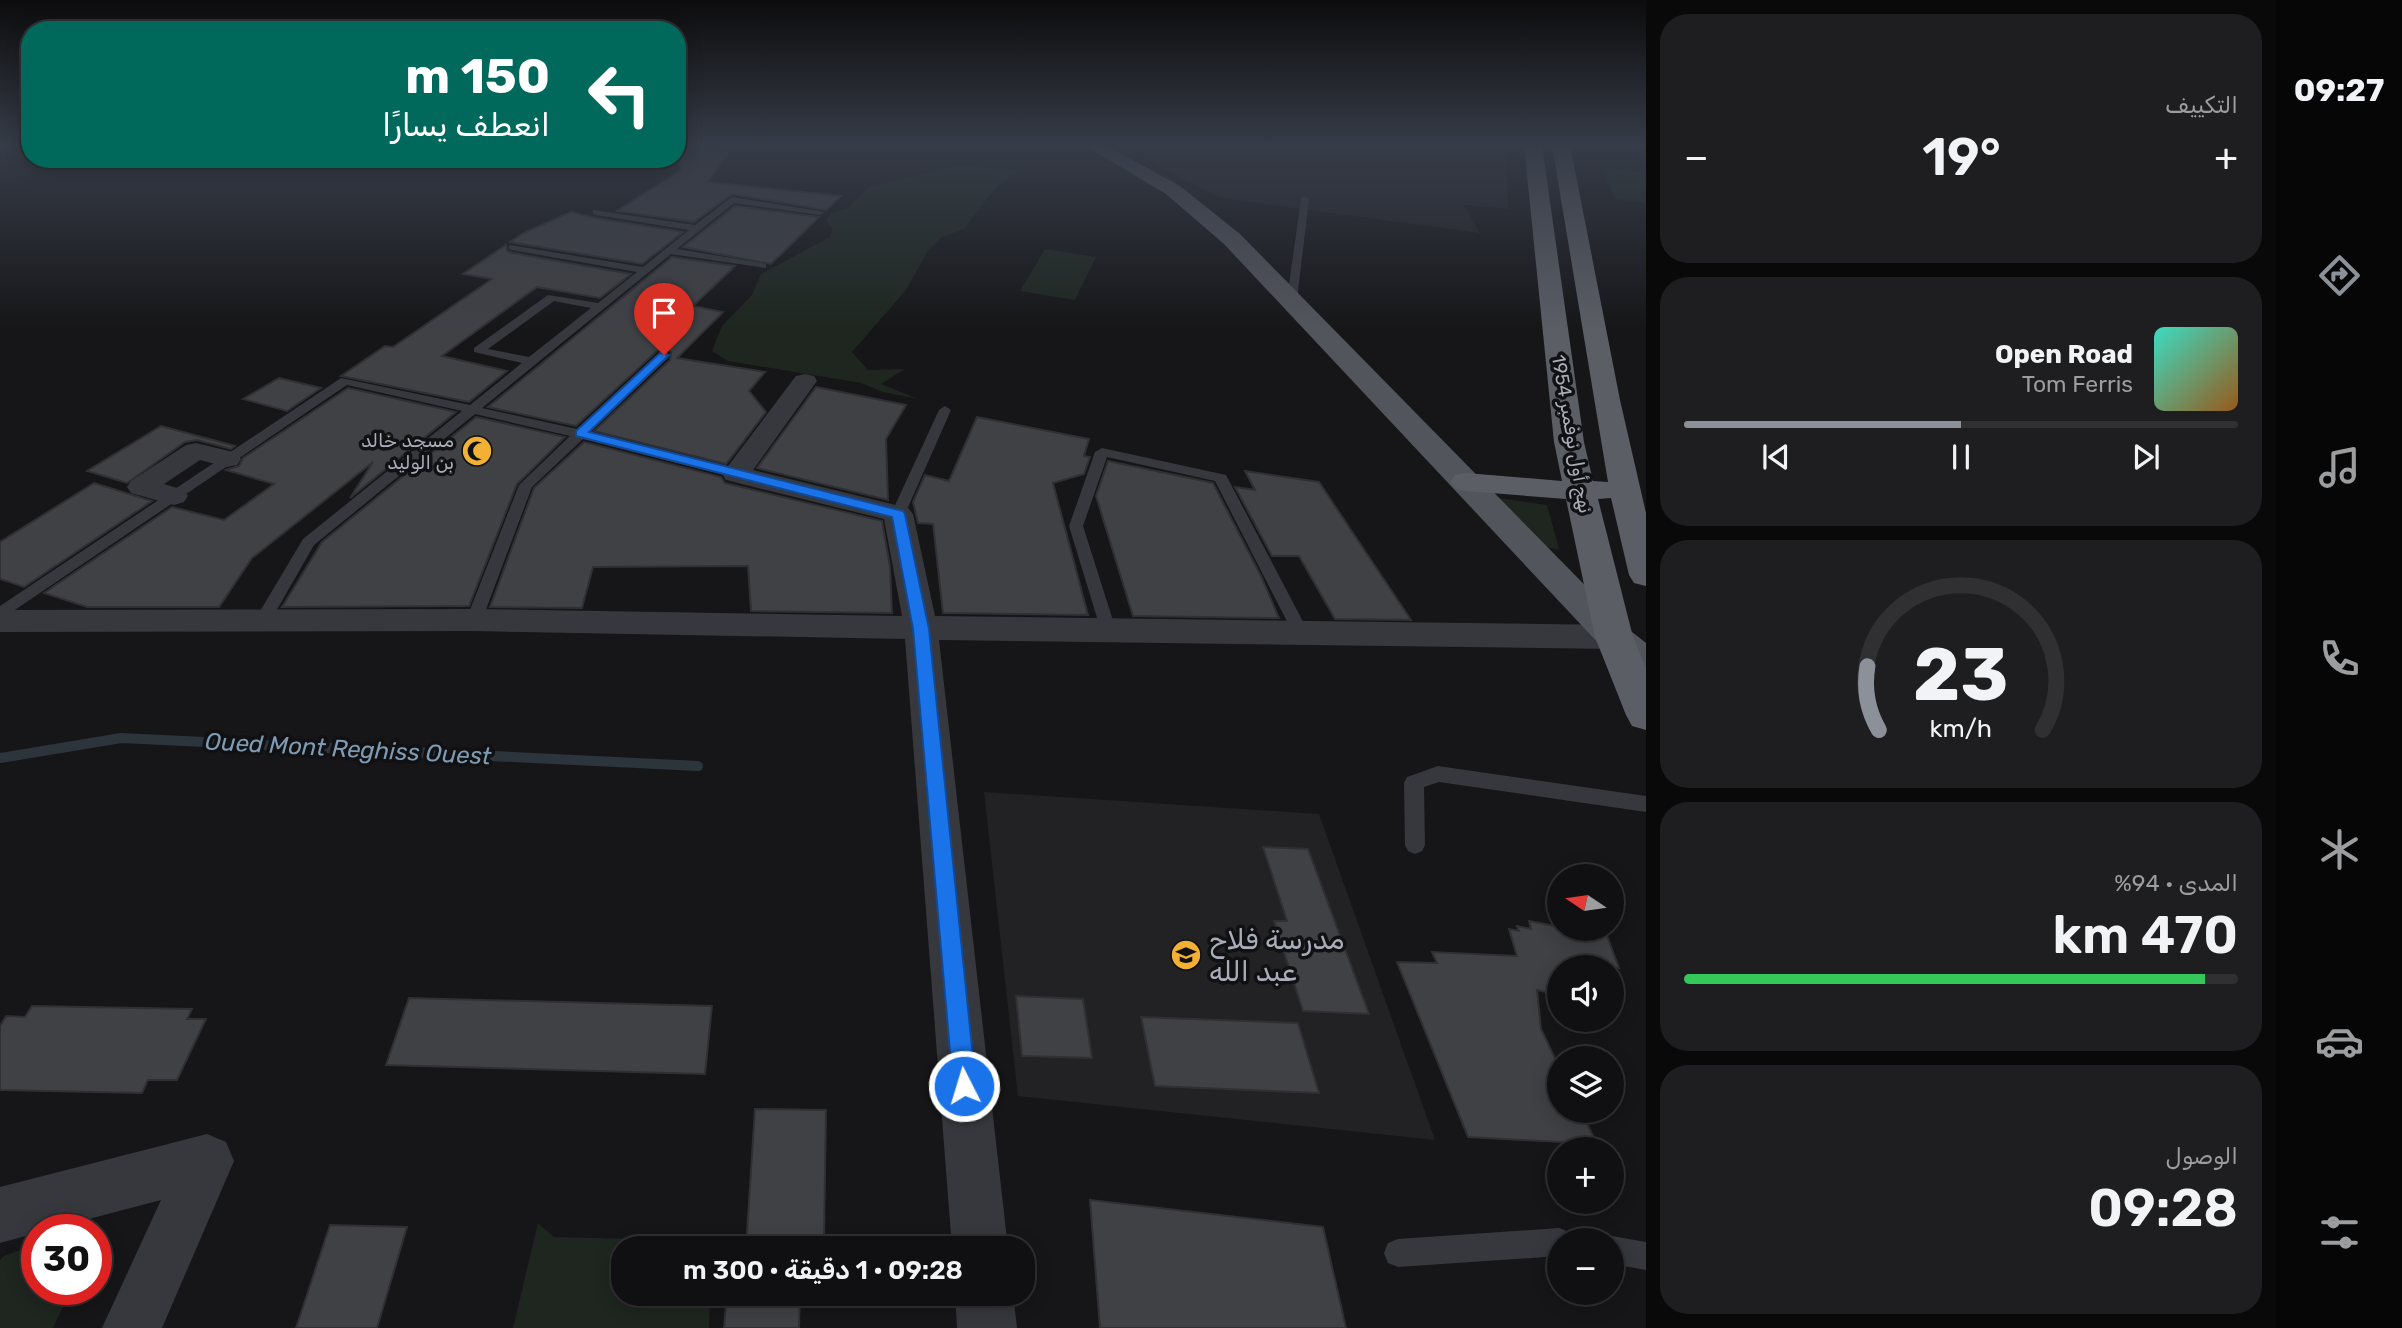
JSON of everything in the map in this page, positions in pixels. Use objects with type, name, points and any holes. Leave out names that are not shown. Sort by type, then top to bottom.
[{"type":"highway","name":"نهج أول نوفمبر 1954","points":[[1541,207],[1577,477],[1615,637],[1646,715]]},
{"type":"highway","name":"نهج أول نوفمبر 1954","points":[[1572,207],[1606,400],[1626,484],[1632,524],[1646,575]]},
{"type":"highway","points":[[1465,482],[1501,485],[1577,477],[1613,489],[1626,484]]},
{"type":"main road","points":[[1194,207],[1233,239],[1615,637],[1646,664]]},
{"type":"street","points":[[805,382],[736,474],[898,514],[921,629],[979,1236]]},
{"type":"street","points":[[174,496],[141,487],[196,451],[227,459]]},
{"type":"street","points":[[0,621],[261,623],[474,620],[921,629],[1108,629],[1615,637]]},
{"type":"street","points":[[0,1215],[207,1161],[132,1328]]},
{"type":"street","points":[[985,1306],[987,1328]]},
{"type":"lane","points":[[261,623],[309,542],[529,361],[724,207]]},
{"type":"lane","points":[[784,207],[820,212]]},
{"type":"lane","points":[[1292,299],[1304,207]]},
{"type":"lane","points":[[596,212],[695,228]]},
{"type":"lane","points":[[512,247],[645,270]]},
{"type":"lane","points":[[670,251],[762,266]]},
{"type":"lane","points":[[529,361],[478,351],[552,297],[599,306]]},
{"type":"lane","points":[[474,620],[526,485],[664,355]]},
{"type":"lane","points":[[227,459],[345,381],[580,434],[736,474]]},
{"type":"lane","points":[[898,514],[945,410]]},
{"type":"lane","points":[[1108,629],[1076,526],[1102,452],[1221,478],[1301,634]]},
{"type":"lane","points":[[0,614],[174,496]]},
{"type":"lane","points":[[1415,845],[1414,783],[1438,774],[1646,804]]},
{"type":"lane","points":[[1398,1253],[1547,1243]]},
{"type":"lane","points":[[1624,1252],[1646,1256]]},
{"type":"shaded area","points":[[981,207],[964,229],[942,237],[929,249],[906,290],[852,352],[868,370],[905,369],[881,384],[918,399],[883,392],[861,383],[728,361],[712,351],[722,326],[752,295],[761,274],[830,237],[833,228],[826,221],[831,213],[848,208]]},
{"type":"shaded area","points":[[1286,207],[1465,207],[1480,233]]},
{"type":"shaded area","points":[[1045,249],[1096,257],[1075,300],[1020,291]]},
{"type":"shaded area","points":[[1491,497],[1547,505],[1559,549],[1539,547]]},
{"type":"shaded area","name":"مدرسة فلاح عبد الله","points":[[984,792],[1319,814],[1435,1140],[1018,1096]]},
{"type":"shaded area","points":[[538,1223],[554,1237],[611,1238],[611,1306],[710,1306],[709,1328],[513,1328]]},
{"type":"shaded area","points":[[21,1250],[21,1305],[64,1305],[53,1328],[0,1328],[0,1260]]},
{"type":"building","points":[[623,207],[714,207],[694,222],[617,211]]},
{"type":"building","points":[[734,207],[819,217],[771,264],[683,247]]},
{"type":"building","points":[[808,207],[829,207],[826,210]]},
{"type":"building","points":[[571,212],[683,232],[642,264],[510,242]]},
{"type":"building","points":[[506,245],[507,251],[512,253],[631,274],[600,298],[537,287],[442,356],[507,371],[469,402],[341,376],[385,346],[393,347],[492,279],[463,274]]},
{"type":"building","points":[[672,257],[735,266],[693,306],[723,312],[677,358],[765,372],[749,391],[766,412],[726,464],[594,431],[670,360],[671,352],[668,349],[658,350],[576,426],[488,407]]},
{"type":"building","points":[[279,378],[321,388],[287,411],[243,399]]},
{"type":"building","points":[[816,387],[906,405],[886,439],[888,500],[757,468]]},
{"type":"building","points":[[348,388],[456,412],[350,498],[373,462],[252,558],[219,607],[87,607],[44,593],[172,507],[224,520],[274,484],[226,470],[239,466],[243,458]]},
{"type":"building","points":[[476,417],[565,437],[517,484],[469,606],[282,607],[322,542]]},
{"type":"building","points":[[977,417],[1089,439],[1084,456],[1090,457],[1084,474],[1053,483],[1088,615],[943,613],[933,524],[918,523],[913,502],[925,475],[949,481]]},
{"type":"building","points":[[161,426],[235,446],[231,449],[197,440],[185,442],[127,483],[87,471]]},
{"type":"building","points":[[584,442],[721,477],[725,483],[882,521],[890,567],[892,613],[751,611],[748,566],[593,567],[582,608],[490,607],[534,488]]},
{"type":"building","points":[[1108,461],[1213,483],[1261,576],[1279,618],[1133,616],[1096,496]]},
{"type":"building","points":[[1245,471],[1319,482],[1411,620],[1335,619],[1299,556],[1272,556],[1235,487],[1255,490]]},
{"type":"building","points":[[94,483],[152,501],[24,587],[0,579],[0,542]]},
{"type":"building","points":[[1263,847],[1308,849],[1369,1014],[1303,1011],[1274,921],[1287,921]]},
{"type":"building","points":[[1529,921],[1547,924],[1547,942],[1609,942],[1614,955],[1547,955],[1547,992],[1537,990],[1541,1029],[1549,1046],[1547,1123],[1587,1123],[1594,1137],[1547,1137],[1547,1141],[1468,1137],[1397,962],[1437,963],[1432,952],[1517,956],[1509,929],[1519,931],[1517,926],[1531,929]]},
{"type":"building","points":[[1016,996],[1083,999],[1092,1058],[1022,1056]]},
{"type":"building","points":[[409,998],[712,1006],[705,1074],[386,1065]]},
{"type":"building","points":[[32,1006],[192,1009],[187,1019],[206,1019],[177,1080],[148,1080],[142,1093],[0,1090],[0,1026],[6,1016],[25,1017]]},
{"type":"building","points":[[1141,1017],[1298,1023],[1319,1093],[1155,1086]]},
{"type":"building","points":[[755,1109],[826,1110],[824,1236],[747,1236]]},
{"type":"building","points":[[1090,1200],[1323,1227],[1346,1328],[1100,1328]]},
{"type":"building","points":[[330,1225],[407,1227],[377,1328],[296,1328]]},
{"type":"building","points":[[726,1306],[800,1306],[799,1328],[724,1328]]},
{"type":"waterway","name":"Oued Mont Reghiss Ouest","points":[[0,758],[121,738],[698,766]]},
{"type":"place","name":"مسجد خالد بن الوليد","points":[[477,451]]},
{"type":"place","name":"مدرسة فلاح عبد الله","points":[[1186,955]]},
{"type":"route","points":[[664,355],[580,434],[898,514],[921,629],[964,1086]]}]
